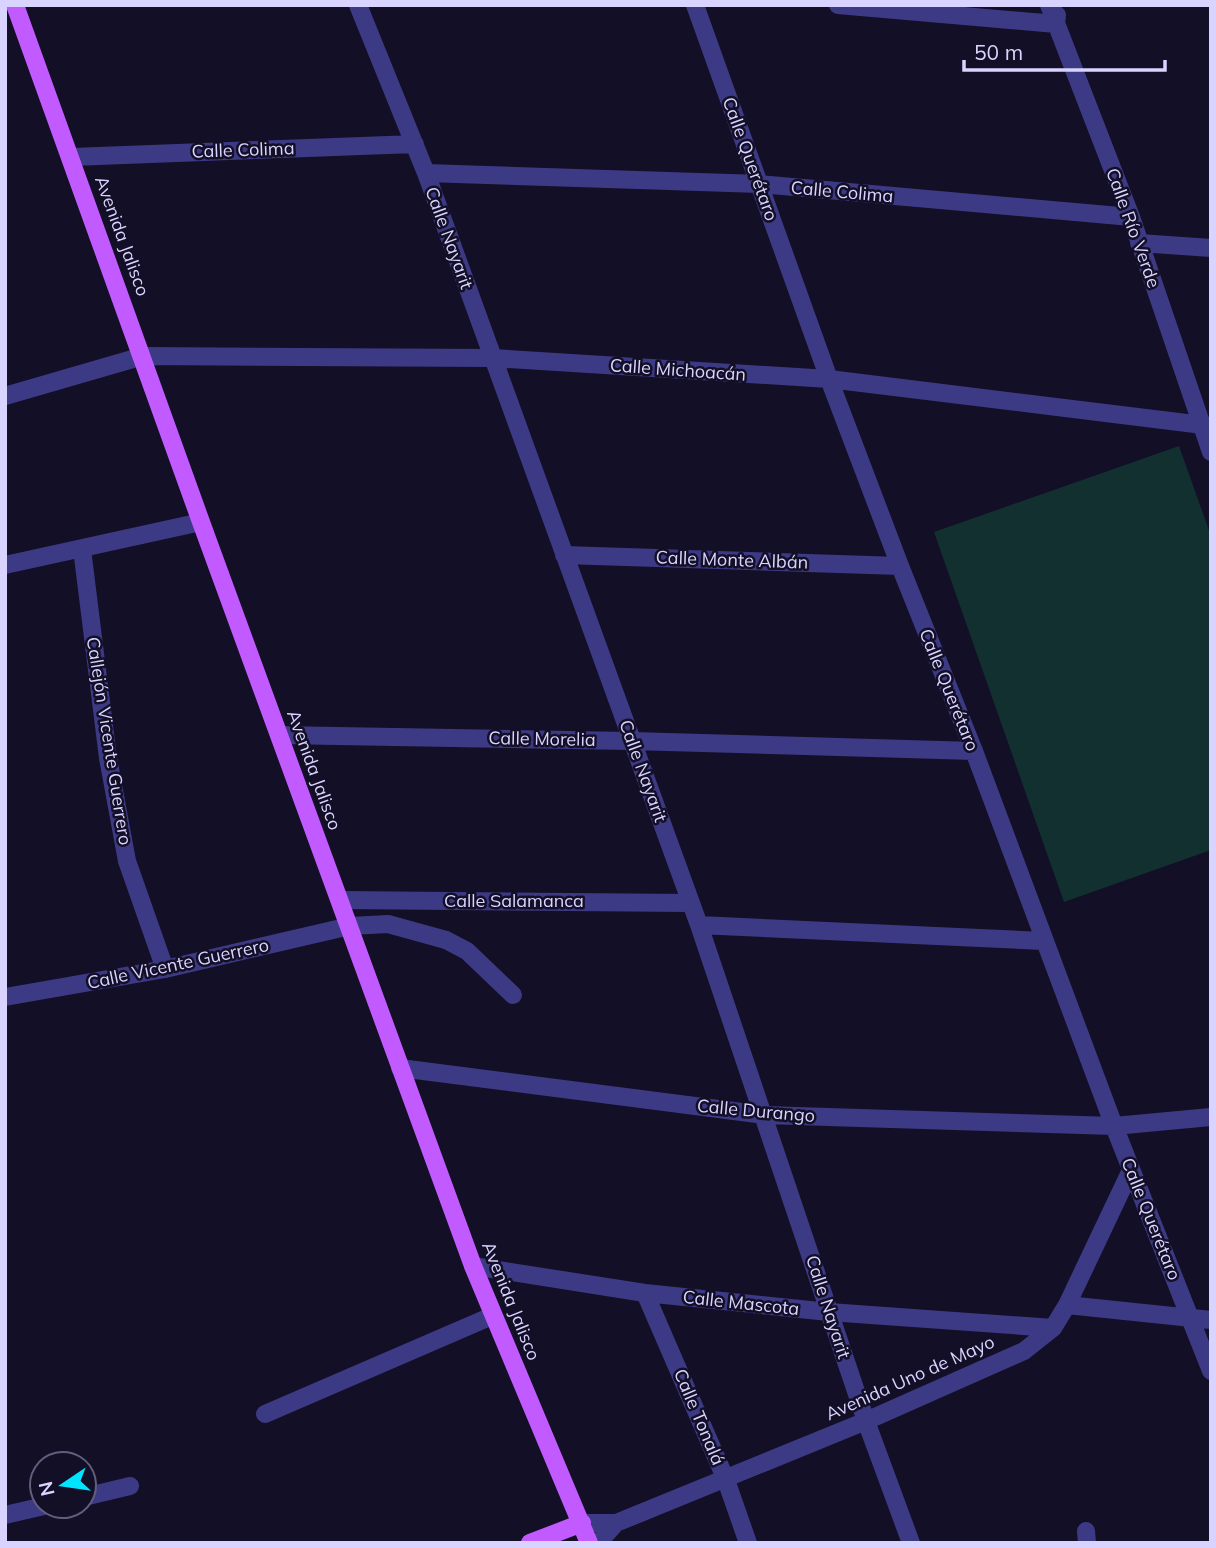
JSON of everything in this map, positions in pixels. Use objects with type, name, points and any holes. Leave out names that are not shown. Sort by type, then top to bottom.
[{"type":"main road","name":"Avenida Jalisco","points":[[15,5],[473,1266],[589,1543]]},
{"type":"main road","name":"Avenida Uno de Mayo","points":[[530,1543],[582,1523]]},
{"type":"street","name":"Calle Nayarit","points":[[358,5],[426,173],[699,925],[866,1421],[911,1543]]},
{"type":"street","name":"Calle Querétaro","points":[[695,5],[829,379],[974,751],[1114,1126],[1211,1371]]},
{"type":"street","points":[[838,5],[1056,23],[1059,5]]},
{"type":"street","name":"Calle Río Verde","points":[[1049,5],[1131,217],[1206,425],[1211,452]]},
{"type":"street","name":"Calle Colima","points":[[72,157],[415,144]]},
{"type":"street","name":"Calle Colima","points":[[426,173],[760,184],[1131,217]]},
{"type":"street","points":[[1139,243],[1211,248]]},
{"type":"street","name":"Calle Michoacán","points":[[5,396],[143,356],[492,358],[829,379],[1206,425]]},
{"type":"street","points":[[5,565],[201,522]]},
{"type":"street","name":"Callejón Vicente Guerrero","points":[[82,549],[108,758],[127,861],[165,969]]},
{"type":"street","name":"Calle Monte Albán","points":[[564,555],[900,566]]},
{"type":"street","name":"Calle Morelia","points":[[279,735],[632,741],[974,751]]},
{"type":"street","name":"Calle Salamanca","points":[[340,900],[689,903]]},
{"type":"street","name":"Calle Vicente Guerrero","points":[[5,997],[165,969],[350,926],[388,924],[446,940],[467,951],[513,995]]},
{"type":"street","points":[[699,925],[1043,941]]},
{"type":"street","name":"Calle Durango","points":[[400,1068],[765,1115],[1114,1126],[1211,1117]]},
{"type":"street","name":"Avenida Uno de Mayo","points":[[582,1523],[616,1523],[866,1421],[1024,1351],[1053,1328],[1131,1170]]},
{"type":"street","name":"Calle Mascota","points":[[473,1266],[645,1293],[829,1312],[1053,1328]]},
{"type":"street","name":"Calle Tonalá","points":[[645,1293],[726,1480],[748,1543]]},
{"type":"street","points":[[1066,1306],[1211,1320]]},
{"type":"street","points":[[265,1414],[492,1315]]},
{"type":"street","points":[[98,1494],[130,1486]]},
{"type":"street","points":[[5,1515],[28,1510]]},
{"type":"street","name":"Avenida Uno de Mayo","points":[[598,1543],[616,1523]]},
{"type":"green space","points":[[1179,446],[1211,536],[1211,850],[1064,902],[934,532]]}]
